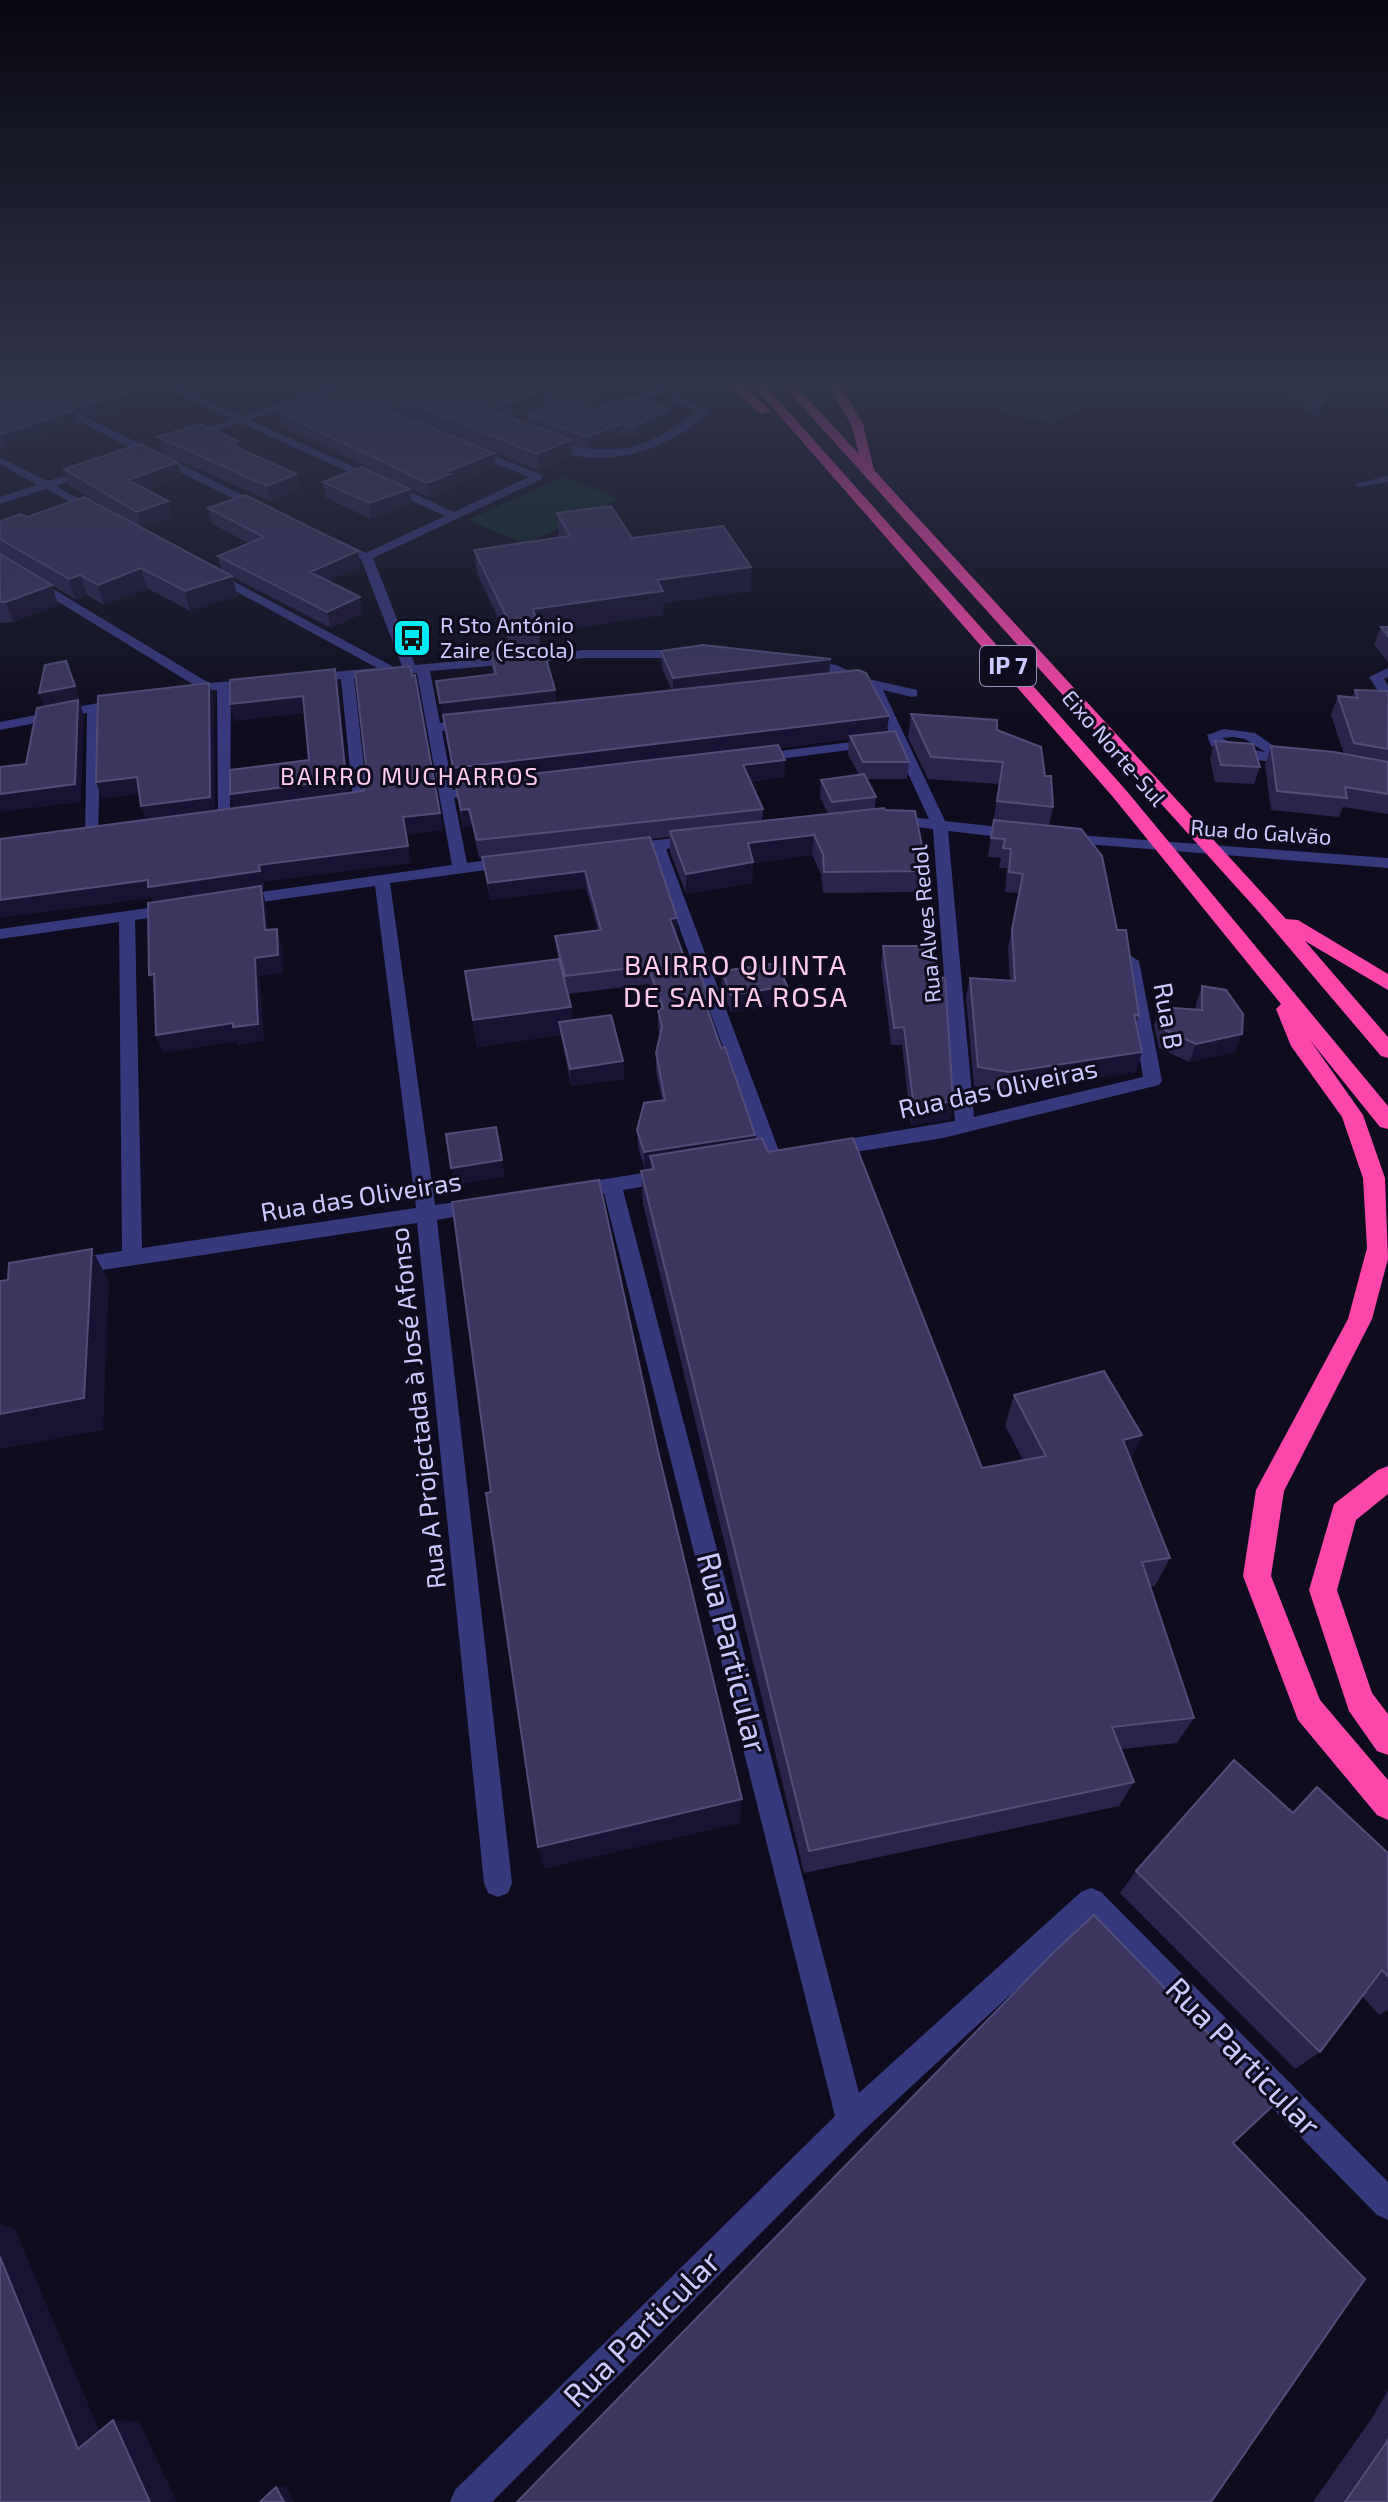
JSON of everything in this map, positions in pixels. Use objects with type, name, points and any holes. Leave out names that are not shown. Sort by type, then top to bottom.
[{"type":"highway","name":"Eixo Norte-Sul","points":[[861,500],[1119,793],[1388,1121]]},
{"type":"highway","name":"Eixo Norte-Sul","points":[[894,500],[1265,907],[1388,1051]]},
{"type":"highway","points":[[1265,907],[1388,983]]},
{"type":"highway","points":[[1276,985],[1302,1046],[1352,1115],[1374,1178],[1379,1248],[1360,1319],[1270,1490],[1257,1576],[1309,1710],[1388,1804]]},
{"type":"highway","points":[[1388,1478],[1344,1513],[1323,1590],[1360,1701],[1388,1740]]},
{"type":"street","points":[[72,500],[101,515]]},
{"type":"street","points":[[245,500],[269,511]]},
{"type":"street","points":[[418,500],[454,516]]},
{"type":"street","points":[[366,557],[489,500]]},
{"type":"street","points":[[324,537],[366,557],[417,670],[434,728],[460,868]]},
{"type":"street","points":[[0,561],[205,686]]},
{"type":"street","points":[[198,567],[392,671]]},
{"type":"street","points":[[301,678],[584,654],[710,656]]},
{"type":"street","points":[[785,663],[831,668],[867,683],[912,693]]},
{"type":"street","points":[[1388,672],[1376,677],[1388,696]]},
{"type":"street","points":[[331,807],[361,802],[347,675]]},
{"type":"street","points":[[163,694],[205,686],[270,681]]},
{"type":"street","points":[[828,684],[867,683]]},
{"type":"street","name":"Rua Alves Redol","points":[[867,683],[899,740],[940,827],[965,1125]]},
{"type":"street","points":[[224,684],[225,821]]},
{"type":"street","points":[[0,726],[135,699]]},
{"type":"street","points":[[90,839],[94,707]]},
{"type":"street","points":[[434,728],[481,723]]},
{"type":"street","points":[[743,759],[899,740]]},
{"type":"street","points":[[1280,757],[1313,761]]},
{"type":"street","points":[[446,795],[493,789]]},
{"type":"street","name":"Rua do Galvão","points":[[875,821],[1388,863]]},
{"type":"street","points":[[611,850],[719,838]]},
{"type":"street","name":"Rua das Oliveiras","points":[[657,845],[781,1158],[965,1125],[1153,1081]]},
{"type":"street","points":[[217,903],[520,860]]},
{"type":"street","name":"Rua A Projectada à José Afonso","points":[[382,879],[426,1213],[498,1883]]},
{"type":"street","points":[[0,934],[187,907]]},
{"type":"street","points":[[127,916],[132,1258]]},
{"type":"street","name":"Rua B","points":[[1131,961],[1153,1081]]},
{"type":"street","points":[[550,1195],[685,1173]]},
{"type":"street","name":"Rua Particular","points":[[612,1186],[851,2121]]},
{"type":"street","name":"Rua das Oliveiras","points":[[59,1269],[503,1202]]},
{"type":"street","name":"Rua Particular","points":[[467,2502],[851,2121],[1091,1902],[1388,2204]]},
{"type":"green space","points":[[512,500],[618,500],[526,544],[468,520]]},
{"type":"building","points":[[76,500],[89,500],[232,576],[185,591],[141,568],[98,585],[80,575],[69,579],[0,539],[0,521],[21,514],[27,517]]},
{"type":"building","points":[[116,500],[168,501],[137,512]]},
{"type":"building","points":[[231,500],[255,500],[358,551],[310,572],[360,597],[327,612],[218,556],[264,537],[208,508]]},
{"type":"building","points":[[611,506],[632,538],[723,526],[751,567],[657,580],[663,591],[533,609],[538,626],[512,628],[474,550],[570,536],[557,513]]},
{"type":"building","points":[[0,554],[52,585],[0,602]]},
{"type":"building","points":[[703,645],[831,659],[673,678],[661,651]]},
{"type":"building","points":[[543,648],[555,690],[440,703],[436,681],[496,674],[490,652]]},
{"type":"building","points":[[66,661],[75,686],[39,693],[45,665]]},
{"type":"building","points":[[410,666],[412,676],[415,675],[440,813],[403,817],[408,846],[259,865],[260,871],[148,887],[148,880],[0,900],[0,839],[363,791],[368,784],[355,672]]},
{"type":"building","points":[[335,669],[346,779],[230,794],[230,770],[309,760],[303,696],[230,704],[230,680]]},
{"type":"building","points":[[858,670],[866,673],[889,716],[453,768],[443,715]]},
{"type":"building","points":[[209,683],[210,797],[141,806],[137,777],[96,782],[98,696]]},
{"type":"building","points":[[1355,690],[1388,691],[1388,749],[1354,743],[1338,696],[1358,698]]},
{"type":"building","points":[[78,700],[75,784],[0,794],[0,767],[26,764],[37,708]]},
{"type":"building","points":[[911,714],[997,720],[997,730],[1041,747],[1045,776],[1051,776],[1053,807],[997,801],[1003,762],[931,757]]},
{"type":"building","points":[[895,731],[909,762],[863,762],[850,736]]},
{"type":"building","points":[[1215,741],[1253,744],[1260,767],[1221,765]]},
{"type":"building","points":[[778,745],[785,760],[743,765],[763,809],[477,840],[469,809],[461,810],[455,783]]},
{"type":"building","points":[[1271,746],[1334,752],[1388,762],[1388,794],[1345,787],[1347,798],[1277,791]]},
{"type":"building","points":[[864,774],[876,797],[832,802],[821,780]]},
{"type":"building","points":[[884,808],[915,811],[927,871],[824,872],[823,854],[814,835],[748,843],[753,862],[686,874],[670,831]]},
{"type":"building","points":[[994,820],[1081,829],[1102,856],[1117,930],[1126,930],[1139,1016],[1134,1014],[1142,1052],[1009,1072],[978,1067],[970,978],[1015,981],[1012,929],[1023,874],[1009,872],[1011,849],[1003,848],[1005,839],[991,838]]},
{"type":"building","points":[[650,837],[677,918],[670,919],[686,962],[689,961],[695,975],[700,974],[709,998],[704,999],[721,1048],[725,1047],[755,1135],[644,1152],[637,1130],[644,1103],[665,1100],[656,1053],[662,1027],[658,1010],[663,1008],[648,966],[565,976],[555,936],[601,930],[585,871],[488,883],[482,857]]},
{"type":"building","points":[[261,886],[265,930],[277,929],[278,955],[255,958],[258,1024],[233,1027],[233,1023],[156,1035],[154,974],[149,975],[148,903]]},
{"type":"building","points":[[883,946],[933,946],[937,977],[945,978],[953,1101],[914,1108],[904,1027],[894,1028]]},
{"type":"building","points":[[559,959],[571,1007],[473,1020],[465,971]]},
{"type":"building","points":[[777,963],[787,986],[731,995],[722,971]]},
{"type":"building","points":[[1202,986],[1226,990],[1243,1014],[1242,1034],[1196,1044],[1165,1030],[1160,1007],[1202,1010]]},
{"type":"building","points":[[611,1015],[623,1061],[570,1069],[559,1022]]},
{"type":"building","points":[[496,1127],[502,1160],[451,1168],[446,1134]]},
{"type":"building","points":[[762,1138],[768,1152],[853,1138],[982,1468],[1046,1456],[1014,1395],[1104,1371],[1142,1435],[1123,1440],[1170,1558],[1142,1562],[1194,1718],[1112,1727],[1134,1782],[809,1851],[641,1171],[654,1169],[650,1156]]},
{"type":"building","points":[[599,1180],[658,1451],[742,1799],[538,1847],[486,1493],[491,1492],[452,1202]]},
{"type":"building","points":[[92,1249],[84,1398],[0,1414],[0,1281],[8,1280],[9,1263]]},
{"type":"building","points":[[1234,1760],[1293,1813],[1317,1787],[1388,1853],[1388,1976],[1382,1970],[1320,2052],[1136,1871]]},
{"type":"building","points":[[1094,1915],[1276,2103],[1233,2143],[1365,2279],[1211,2502],[517,2502],[1054,1952]]},
{"type":"building","points":[[0,2257],[78,2449],[113,2420],[150,2502],[0,2502]]},
{"type":"building","points":[[1388,2440],[1388,2502],[1345,2502]]},
{"type":"building","points":[[276,2487],[284,2502],[260,2502]]},
{"type":"place","name":"R Sto António Zaire (Escola)","points":[[412,638]]},
{"type":"district","name":"BAIRRO MUCHARROS","points":[[410,777]]},
{"type":"district","name":"BAIRRO QUINTA DE SANTA ROSA","points":[[736,981]]}]
